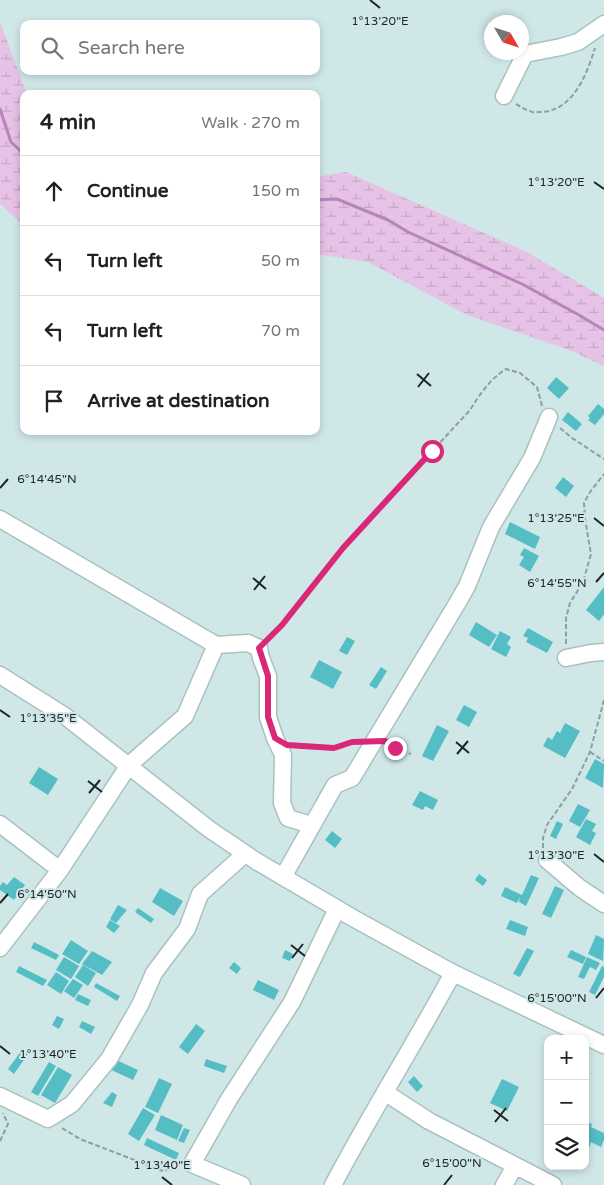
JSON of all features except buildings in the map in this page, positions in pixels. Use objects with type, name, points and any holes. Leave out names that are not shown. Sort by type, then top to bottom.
[{"type":"street","points":[[504,96],[525,54],[578,42],[604,24]]},
{"type":"street","points":[[284,877],[335,785],[352,778],[376,741],[467,586],[491,527],[532,458],[549,417]]},
{"type":"street","points":[[0,519],[216,645],[248,643],[259,648],[268,676],[268,717],[283,755],[282,803],[288,818],[312,826]]},
{"type":"street","points":[[0,948],[60,870],[130,765],[185,716],[216,645]]},
{"type":"street","points":[[566,658],[591,652],[604,652]]},
{"type":"street","points":[[0,675],[65,716],[245,854],[337,909],[453,973],[604,1045]]},
{"type":"street","points":[[0,824],[60,870]]},
{"type":"street","points":[[2,1098],[48,1119],[72,1104],[109,1059],[140,1005],[154,973],[188,929],[200,894],[245,854]]},
{"type":"street","points":[[548,860],[580,888],[604,904]]},
{"type":"street","points":[[242,1185],[192,1164],[229,1099],[292,1002],[337,909]]},
{"type":"street","points":[[333,1185],[360,1133],[386,1093],[453,973]]},
{"type":"street","points":[[386,1093],[429,1121],[553,1185]]},
{"type":"street","points":[[504,1185],[515,1166]]},
{"type":"path","points":[[504,96],[530,112],[550,112],[563,105],[579,85],[590,65],[597,43]]},
{"type":"path","points":[[259,648],[282,625],[343,548],[470,410],[495,376],[506,369],[520,373],[537,387],[543,412],[572,438],[604,459]]},
{"type":"path","points":[[566,658],[566,618],[570,603],[583,582],[591,554],[584,503],[604,474]]},
{"type":"path","points":[[548,860],[542,847],[547,826],[572,789],[590,752],[604,700]]},
{"type":"path","points":[[275,738],[287,745],[334,748],[352,742],[385,741],[395,748],[411,754]]},
{"type":"path","points":[[590,752],[604,761]]},
{"type":"path","points":[[0,1141],[8,1124],[1,1108],[2,1098]]},
{"type":"path","points":[[48,1119],[80,1139],[163,1171],[192,1164]]},
{"type":"green space","points":[[0,22],[26,90],[20,90],[20,222],[0,204]]},
{"type":"green space","points":[[346,172],[527,252],[604,298],[604,366],[569,350],[467,315],[368,262],[320,255],[320,176]]},
{"type":"waterway","points":[[0,109],[11,142],[20,150]]},
{"type":"waterway","points":[[320,200],[337,199],[388,220],[408,232],[522,284],[604,330]]},
{"type":"route","points":[[395,748],[385,741],[352,742],[334,748],[314,748],[287,745],[275,738],[268,717],[268,676],[259,648],[272,637],[343,548],[432,451]]}]
